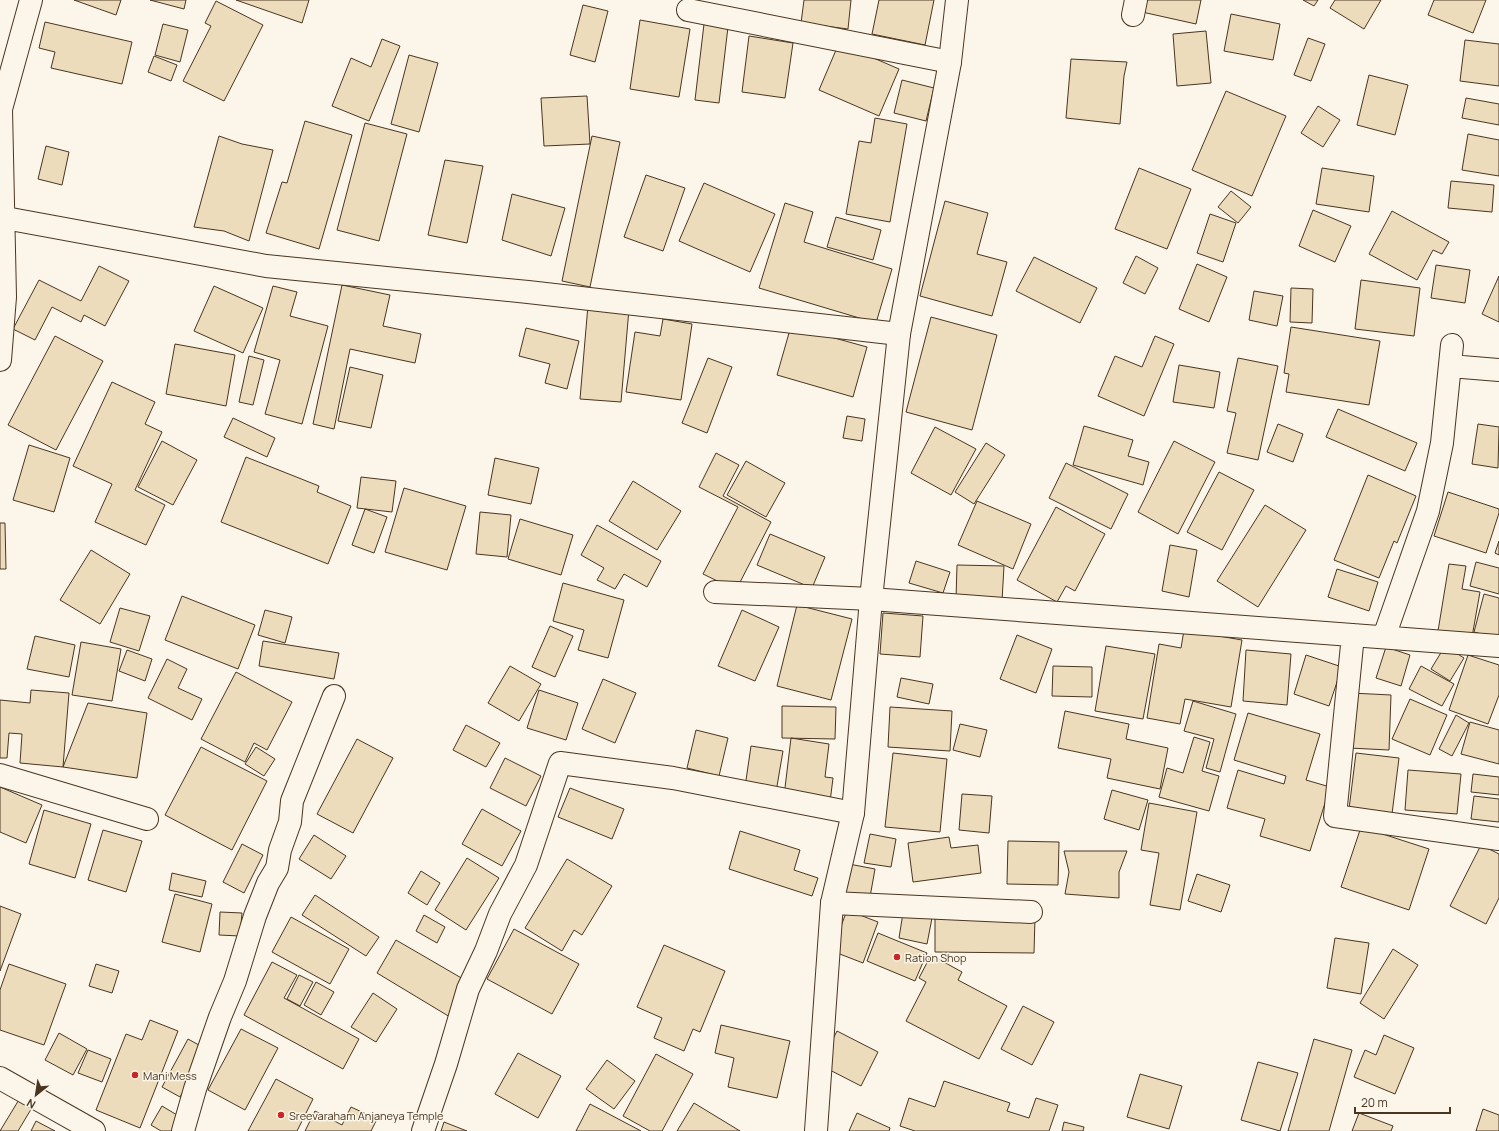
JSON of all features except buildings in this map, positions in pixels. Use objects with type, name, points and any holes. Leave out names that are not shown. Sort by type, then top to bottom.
[{"type":"street","points":[[0,360],[5,297],[2,217],[1,109],[31,0]]},
{"type":"street","points":[[816,1131],[832,903],[853,813],[871,599],[898,334],[950,62],[957,0]]},
{"type":"street","points":[[688,10],[950,62]]},
{"type":"street","points":[[2,217],[266,266],[528,292],[898,334]]},
{"type":"street","points":[[1384,637],[1428,511],[1442,444],[1451,356],[1499,370]]},
{"type":"street","points":[[716,592],[871,599],[1499,646]]},
{"type":"street","points":[[1353,635],[1335,816],[1499,839]]},
{"type":"street","points":[[183,1131],[195,1090],[220,1017],[235,981],[255,916],[268,883],[276,868],[280,850],[290,822],[292,801],[334,696]]},
{"type":"street","points":[[423,1131],[446,1064],[468,989],[486,951],[500,914],[526,865],[560,763],[673,778],[853,813]]},
{"type":"street","points":[[0,775],[147,819]]},
{"type":"street","points":[[832,903],[1031,912]]},
{"type":"street","points":[[0,1078],[94,1131]]},
{"type":"place","name":"Ration Shop","points":[[897,957]]},
{"type":"place","name":"Mani Mess","points":[[135,1075]]},
{"type":"place","name":"Sreevaraham Anjaneya Temple","points":[[281,1115]]}]
